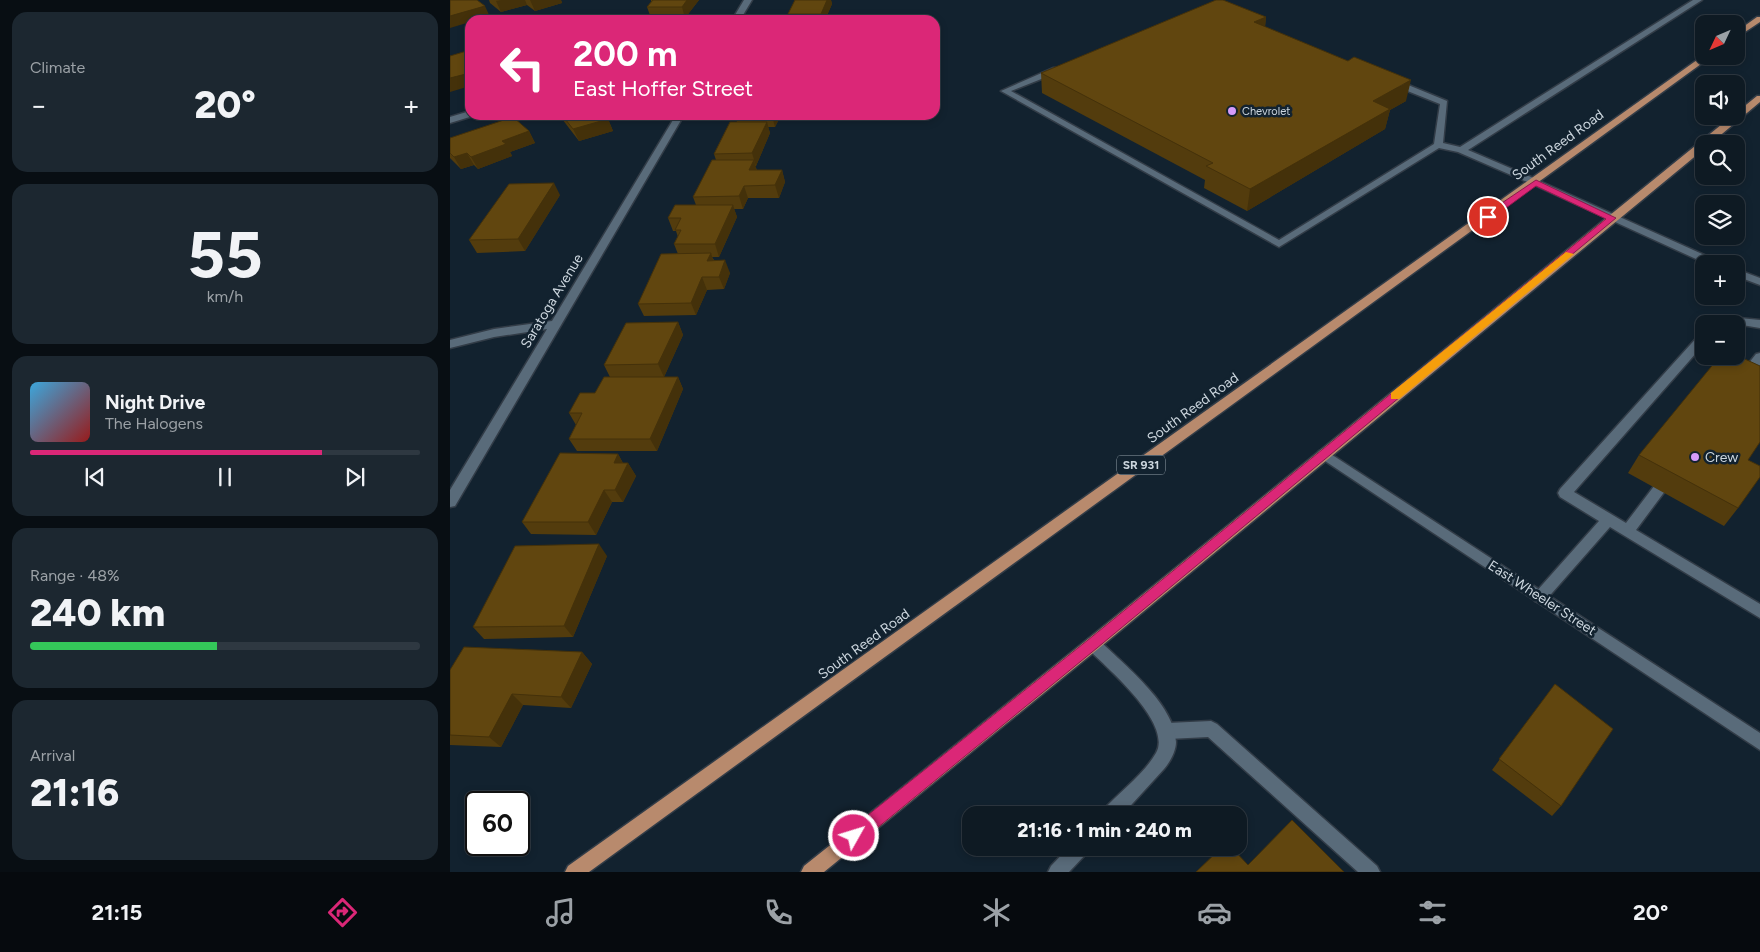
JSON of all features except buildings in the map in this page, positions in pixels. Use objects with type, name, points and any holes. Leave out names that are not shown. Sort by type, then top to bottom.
[{"type":"main road","points":[[1745,30],[1760,19]]},
{"type":"main road","name":"South Reed Road","points":[[574,872],[1536,182],[1696,65]]},
{"type":"main road","points":[[810,872],[1093,644],[1760,98]]},
{"type":"street","points":[[739,15],[748,0]]},
{"type":"street","points":[[1461,150],[1698,0]]},
{"type":"street","points":[[1067,65],[1005,91],[1279,244],[1438,145],[1461,150],[1536,182],[1696,255]]},
{"type":"street","points":[[1382,77],[1444,103],[1438,145]]},
{"type":"street","points":[[450,120],[465,116]]},
{"type":"street","name":"Saratoga Avenue","points":[[450,502],[677,120]]},
{"type":"street","points":[[1745,276],[1760,282]]},
{"type":"street","points":[[1745,323],[1760,324]]},
{"type":"street","points":[[450,344],[494,333],[556,324]]},
{"type":"street","points":[[1695,347],[1565,492],[1627,532],[1760,612]]},
{"type":"street","points":[[1736,388],[1760,357]]},
{"type":"street","name":"East Wheeler Street","points":[[1323,454],[1760,742]]},
{"type":"street","points":[[1627,532],[1677,466]]},
{"type":"street","points":[[1540,597],[1608,520]]},
{"type":"street","points":[[1093,644],[1150,701],[1168,731],[1165,754],[1118,806]]},
{"type":"street","points":[[1168,731],[1211,729],[1371,872]]},
{"type":"street","points":[[1057,872],[1072,856]]},
{"type":"slow traffic","points":[[1395,396],[1569,254]]},
{"type":"place","name":"Chevrolet","points":[[1232,111]]},
{"type":"place","name":"Crew","points":[[1695,457]]},
{"type":"route","points":[[854,836],[1093,644],[1612,218],[1536,182],[1488,217]]}]
